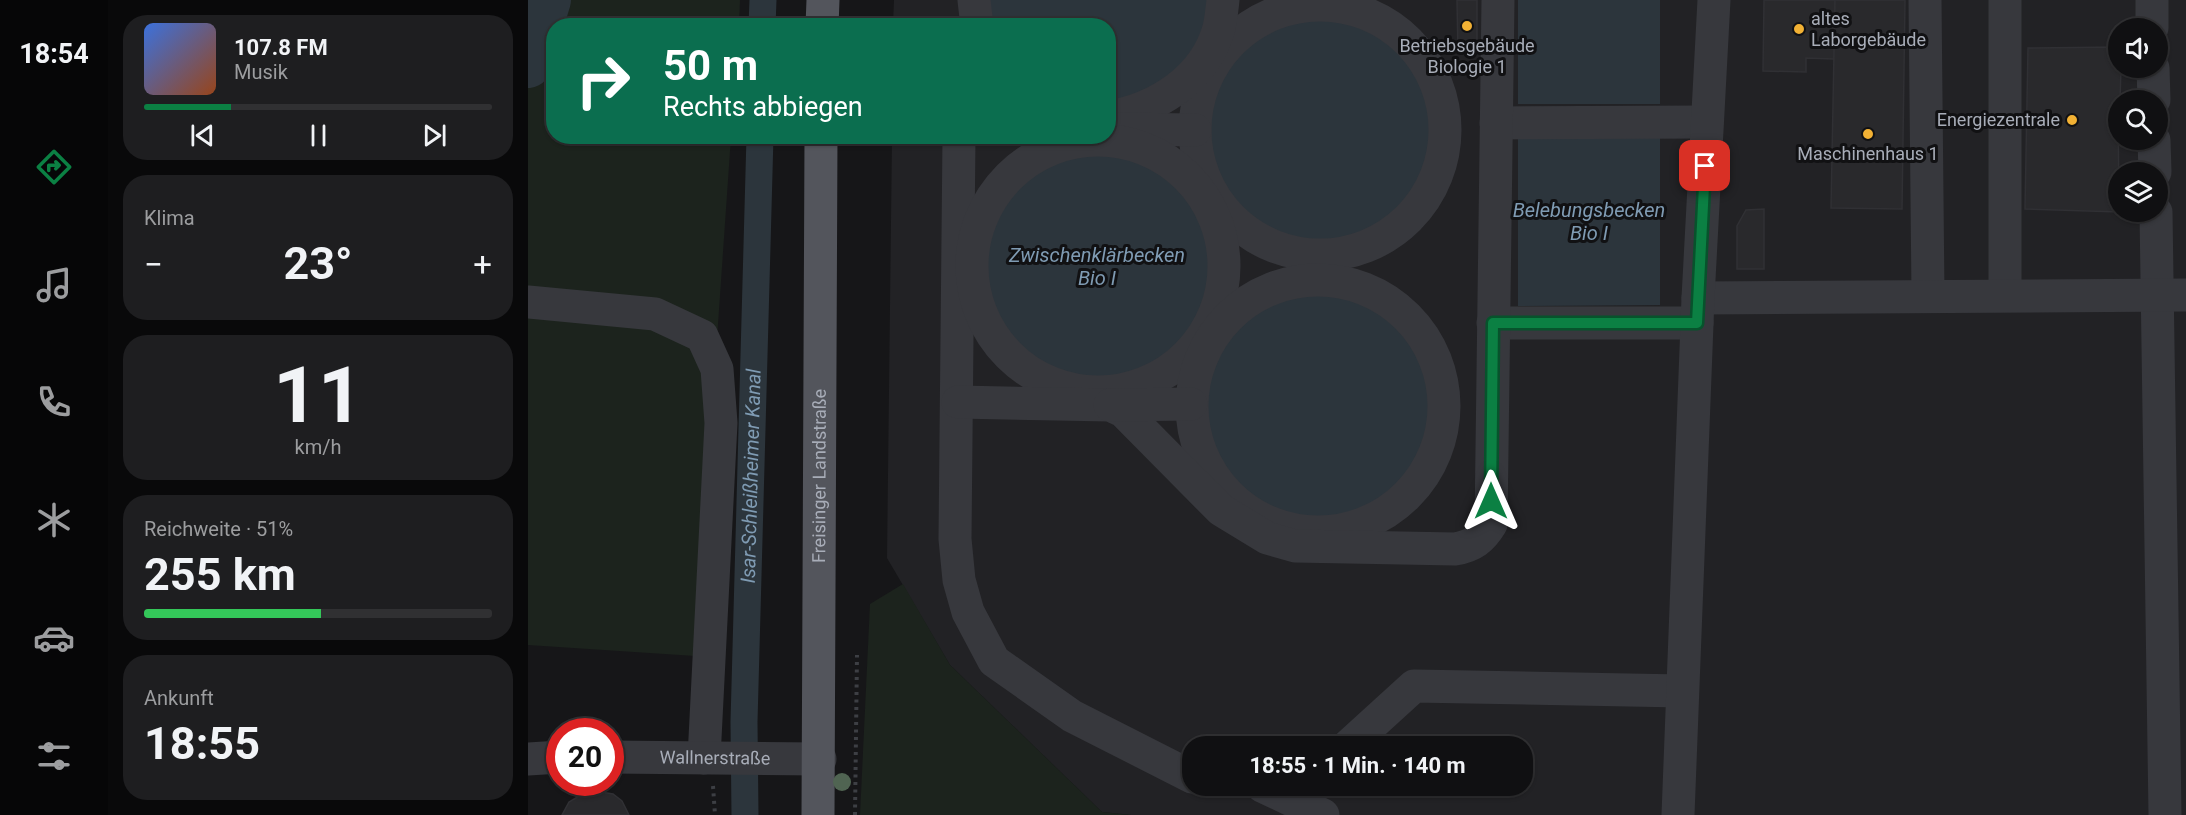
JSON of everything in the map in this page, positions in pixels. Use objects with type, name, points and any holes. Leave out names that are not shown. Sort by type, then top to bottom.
[{"type":"main road","points":[[822,18],[823,0]]},
{"type":"main road","name":"Freisinger Landstraße","points":[[818,815],[821,610],[818,445],[821,144]]},
{"type":"street","points":[[959,0],[959,18]]},
{"type":"street","points":[[974,0],[976,18]]},
{"type":"street","points":[[1223,0],[1219,29],[1194,120],[1197,160],[1210,200],[1226,267],[1222,294],[1200,357],[1191,404],[1195,437],[1212,473],[1237,503],[1272,524],[1315,533],[1455,549],[1467,547],[1482,538],[1491,524],[1498,0]]},
{"type":"street","points":[[1678,815],[1698,310],[1714,0]]},
{"type":"street","points":[[1924,0],[1928,295]]},
{"type":"street","points":[[2005,0],[2006,295]]},
{"type":"street","points":[[2152,0],[2152,18]]},
{"type":"street","points":[[1100,400],[1139,386],[1178,365],[1220,324],[1254,297],[1329,268],[1357,250],[1394,232],[1422,203],[1442,159],[1446,126],[1438,87],[1418,50],[1385,22],[1346,7],[1321,3],[1303,5],[1262,18],[1228,43],[1172,94],[1116,123]]},
{"type":"street","points":[[1496,123],[1707,122]]},
{"type":"street","points":[[1116,131],[1195,130]]},
{"type":"street","points":[[1068,144],[1034,157],[1000,184],[980,217],[965,270],[992,333],[1017,363],[1052,384],[1100,400],[1123,411],[1221,510],[1243,526],[1267,538],[1295,546],[1359,537],[1398,506],[1426,473],[1443,435],[1445,407],[1432,351],[1407,317],[1371,292],[1329,268],[1316,256],[1276,248],[1241,228],[1187,177],[1151,152],[1116,143]]},
{"type":"street","points":[[959,144],[965,270],[958,402],[955,539],[958,580],[968,612],[994,661],[1072,716],[1182,772]]},
{"type":"street","points":[[1442,159],[1495,158]]},
{"type":"street","points":[[2158,222],[2171,295],[2165,815]]},
{"type":"street","points":[[1493,323],[1928,295],[2171,295]]},
{"type":"street","points":[[528,302],[655,314],[702,336],[717,369],[721,423],[715,758]]},
{"type":"street","points":[[958,402],[1100,400],[1191,404]]},
{"type":"street","points":[[1445,407],[1492,407]]},
{"type":"street","points":[[1359,736],[1414,686],[1682,691]]},
{"type":"street","name":"Wallnerstraße","points":[[624,757],[820,759]]},
{"type":"street","points":[[528,759],[546,758]]},
{"type":"street","points":[[1293,796],[1323,815]]},
{"type":"path","points":[[855,815],[856,655]]},
{"type":"shaded area","points":[[528,0],[740,0],[739,18],[546,18],[546,144],[731,144],[695,656],[528,645]]},
{"type":"shaded area","points":[[894,0],[2186,0],[2186,815],[1131,815],[1102,812],[950,665],[887,558],[892,144],[1116,144],[1116,18],[893,18]]},
{"type":"shaded area","points":[[903,584],[950,665],[1102,812],[1131,815],[860,815],[870,604]]},
{"type":"water","points":[[980,0],[1217,0],[1216,18],[1172,87],[1116,107],[1116,18],[983,18]]},
{"type":"water","points":[[1518,0],[1660,0],[1660,104],[1518,104]]},
{"type":"water","points":[[1309,13],[1333,13],[1356,18],[1377,27],[1397,40],[1413,56],[1426,76],[1435,97],[1440,132],[1438,155],[1431,178],[1413,208],[1397,224],[1377,237],[1356,246],[1333,251],[1309,251],[1286,246],[1265,237],[1245,224],[1229,208],[1216,188],[1207,167],[1202,144],[1202,120],[1207,97],[1216,76],[1229,56],[1245,40],[1265,27],[1286,18]]},
{"type":"water","name":"Belebungsbecken Bio I","points":[[1518,137],[1660,137],[1660,305],[1518,306]]},
{"type":"water","name":"Zwischenklärbecken Bio I","points":[[1085,147],[1109,147],[1132,152],[1153,161],[1173,174],[1189,190],[1202,210],[1211,231],[1216,266],[1214,289],[1207,312],[1189,342],[1173,358],[1153,371],[1132,380],[1109,385],[1085,385],[1062,380],[1041,371],[1021,358],[1005,342],[992,322],[983,301],[978,278],[978,254],[983,231],[992,210],[1005,190],[1021,174],[1041,161],[1062,152]]},
{"type":"water","points":[[1309,288],[1333,288],[1356,293],[1377,302],[1397,315],[1413,331],[1426,351],[1435,372],[1440,407],[1438,430],[1431,453],[1413,483],[1397,499],[1377,512],[1356,521],[1333,526],[1309,526],[1286,521],[1265,512],[1245,499],[1229,483],[1216,463],[1207,442],[1202,419],[1202,395],[1207,372],[1216,351],[1229,331],[1245,315],[1265,302],[1286,293]]},
{"type":"building","name":"Betriebsgebäude Biologie 1","points":[[1457,0],[1477,0],[1477,52],[1458,53]]},
{"type":"building","name":"altes Laborgebäude","points":[[1764,0],[1835,0],[1834,59],[1806,58],[1806,72],[1763,71]]},
{"type":"building","name":"Maschinenhaus 1","points":[[1835,0],[1905,0],[1902,209],[1831,208]]},
{"type":"building","name":"Energiezentrale","points":[[2108,47],[2108,78],[2121,78],[2120,90],[2108,90],[2108,150],[2118,150],[2119,162],[2108,162],[2108,212],[2025,209],[2028,48]]},
{"type":"building","points":[[1764,209],[1764,269],[1737,269],[1737,226],[1746,210]]},
{"type":"building","points":[[579,796],[616,796],[622,801],[629,815],[562,815],[569,802]]},
{"type":"waterway","points":[[528,65],[548,0]]},
{"type":"waterway","name":"Isar-Schleißheimer Kanal","points":[[762,18],[763,0]]},
{"type":"waterway","name":"Isar-Schleißheimer Kanal","points":[[745,815],[744,722],[760,144]]},
{"type":"place","name":"Betriebsgebäude Biologie 1","points":[[1467,26]]},
{"type":"place","name":"altes Laborgebäude","points":[[1799,29]]},
{"type":"place","name":"Energiezentrale","points":[[2072,120]]},
{"type":"place","name":"Maschinenhaus 1","points":[[1868,134]]},
{"type":"route","points":[[1491,501],[1493,323],[1697,323],[1705,166]]}]
